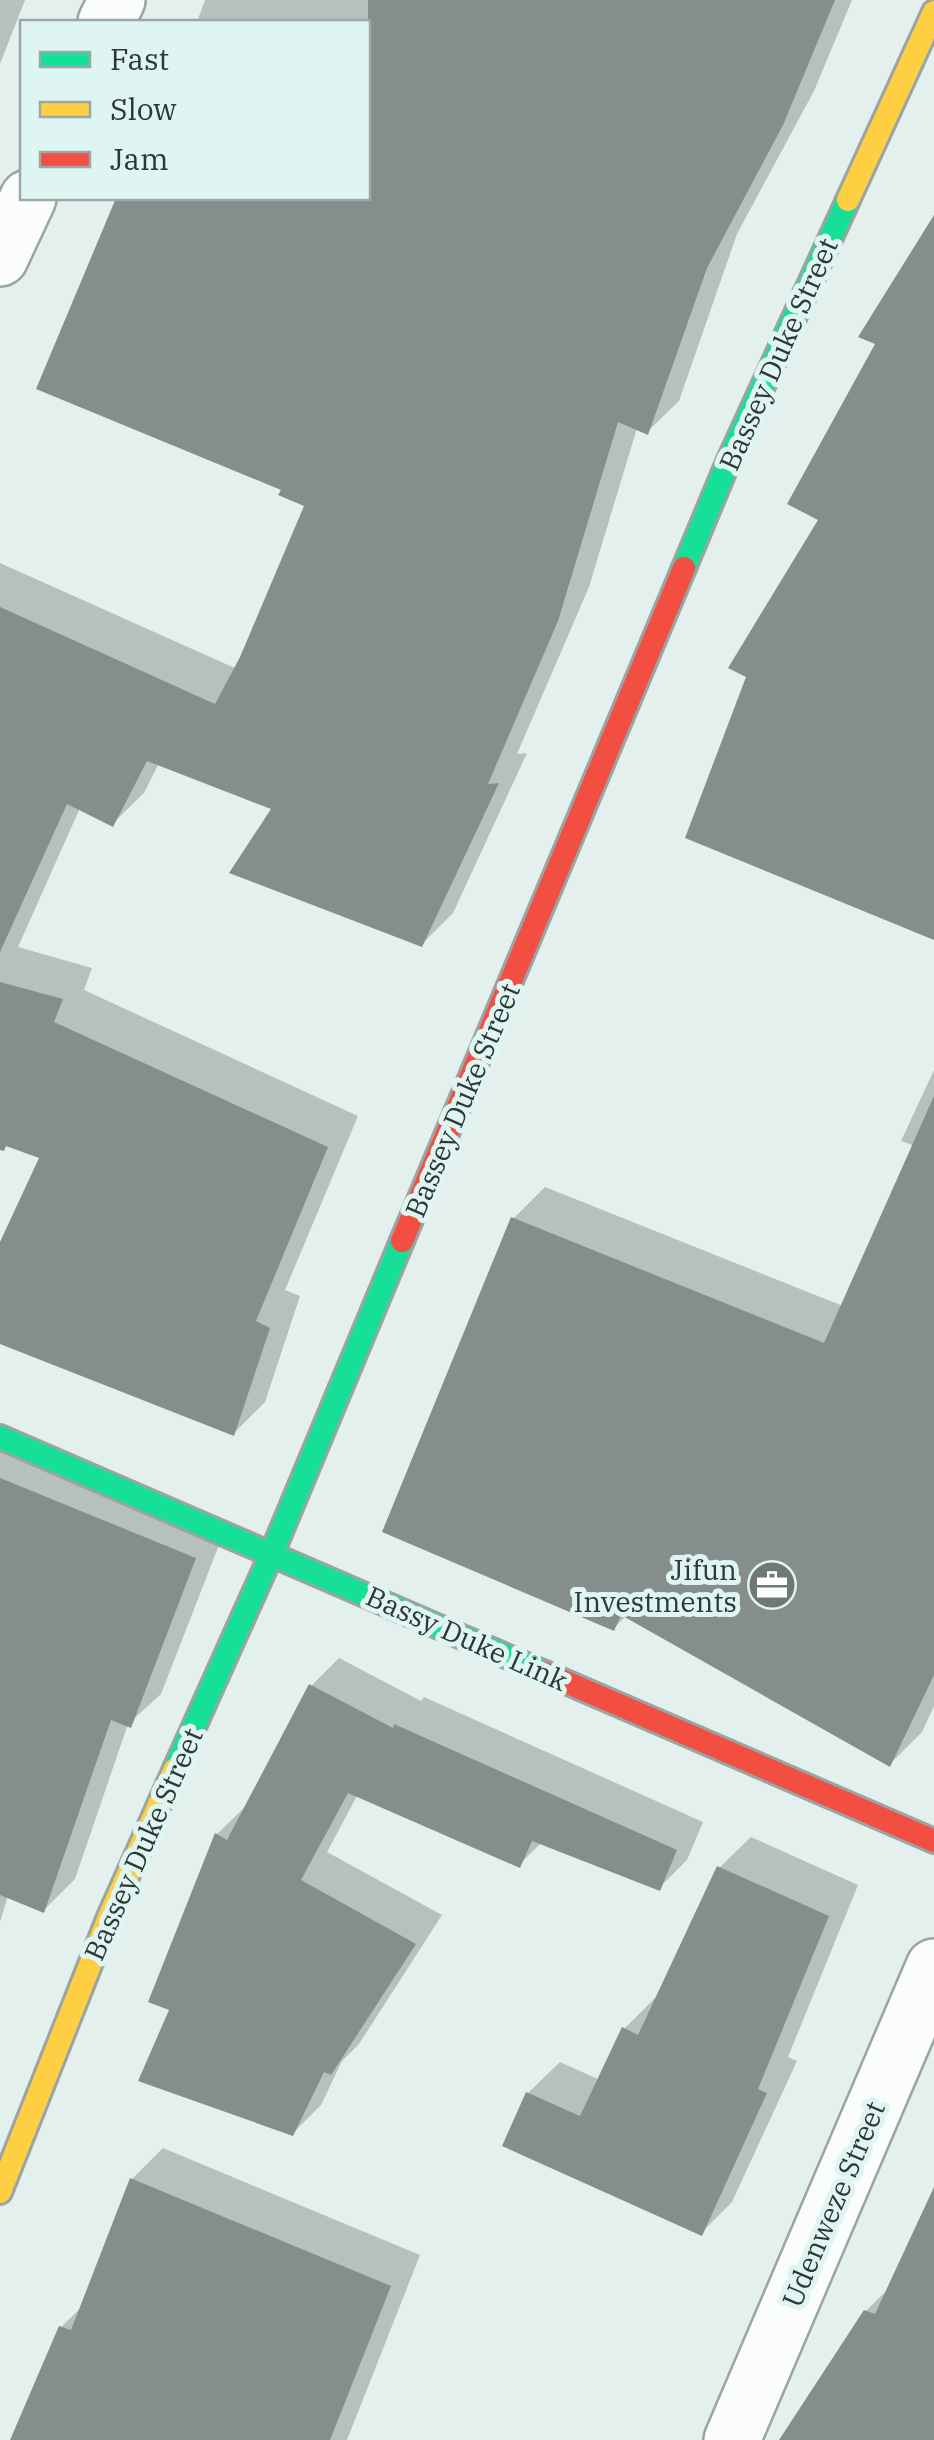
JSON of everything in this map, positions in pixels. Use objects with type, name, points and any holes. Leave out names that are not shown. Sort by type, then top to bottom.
[{"type":"street","name":"Bassey Duke Street","points":[[0,2192],[109,1917],[272,1553],[729,460],[934,12]]},
{"type":"street","points":[[0,258],[27,200]]},
{"type":"street","name":"Bassy Duke Link","points":[[0,1437],[934,1841]]},
{"type":"street","name":"Udenweze Street","points":[[732,2440],[934,1968]]},
{"type":"building","points":[[368,0],[835,0],[783,125],[707,268],[648,435],[618,422],[558,621],[488,784],[499,783],[422,947],[229,873],[271,809],[147,761],[113,827],[67,804],[0,952],[0,607],[215,704],[240,657],[304,506],[278,495],[281,490],[36,389],[115,200],[370,200]]},
{"type":"building","points":[[934,215],[934,940],[685,838],[746,677],[728,668],[818,520],[787,504],[875,344],[858,337]]},
{"type":"building","points":[[0,982],[63,999],[54,1022],[328,1147],[256,1321],[270,1328],[234,1436],[0,1344],[0,1242],[39,1158],[6,1146],[4,1151],[0,1150]]},
{"type":"building","points":[[934,1096],[934,1675],[890,1767],[621,1615],[614,1631],[382,1532],[511,1217],[824,1343]]},
{"type":"building","points":[[0,1478],[196,1558],[131,1728],[111,1720],[44,1913],[0,1895]]},
{"type":"building","points":[[309,1684],[393,1728],[394,1724],[677,1850],[660,1891],[532,1841],[520,1868],[348,1793],[301,1880],[416,1944],[331,2075],[324,2072],[293,2136],[138,2081],[169,2010],[148,2002],[215,1833],[227,1840]]},
{"type":"building","points":[[717,1866],[829,1916],[758,2089],[767,2093],[702,2236],[502,2146],[526,2092],[580,2116],[622,2027],[638,2035]]},
{"type":"building","points":[[130,2178],[391,2286],[330,2440],[10,2440],[59,2326],[71,2330]]},
{"type":"building","points":[[934,2187],[934,2440],[779,2440],[864,2310],[875,2314]]},
{"type":"traffic: fast","points":[[684,568],[848,200]]},
{"type":"traffic: fast","points":[[175,1769],[272,1553],[402,1241]]},
{"type":"traffic: fast","points":[[0,1437],[545,1673]]},
{"type":"traffic: slow","points":[[848,200],[934,12]]},
{"type":"traffic: slow","points":[[0,2192],[109,1917],[175,1769]]},
{"type":"traffic: jam","points":[[402,1241],[684,568]]},
{"type":"traffic: jam","points":[[545,1673],[934,1841]]},
{"type":"place","name":"Jifun Investments","points":[[772,1585]]}]
